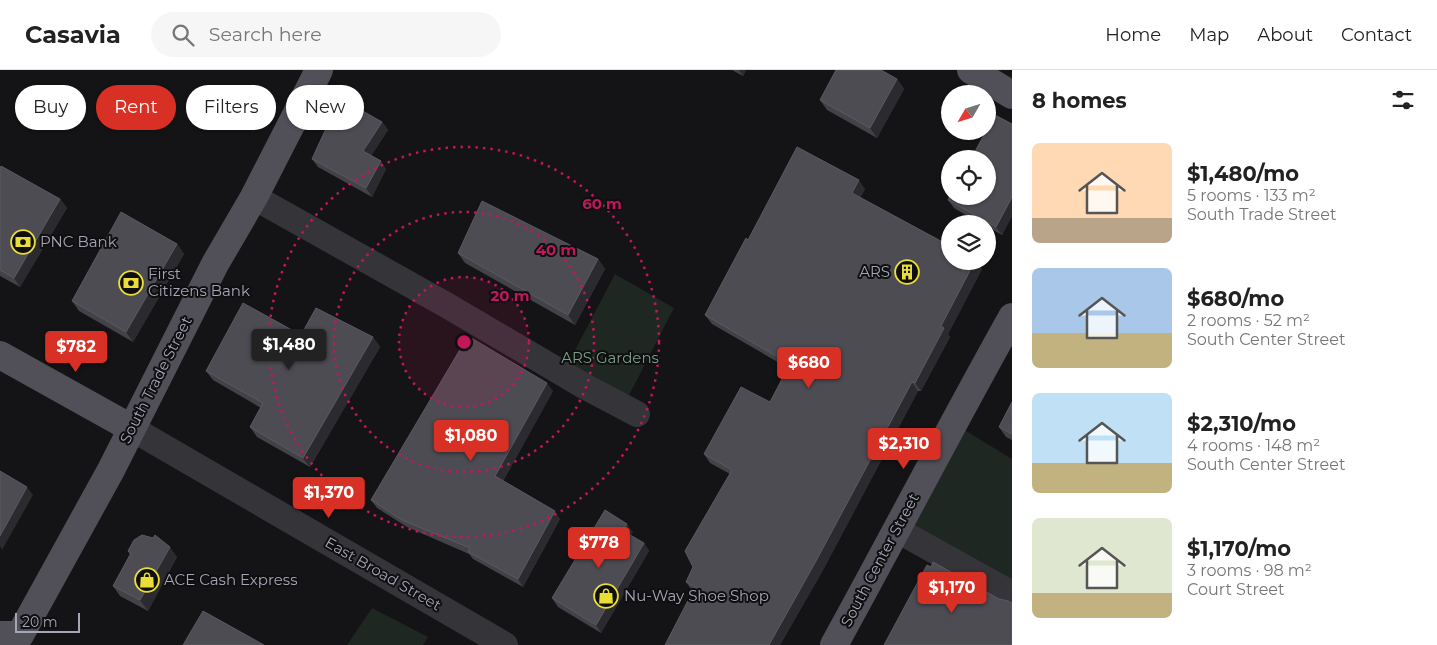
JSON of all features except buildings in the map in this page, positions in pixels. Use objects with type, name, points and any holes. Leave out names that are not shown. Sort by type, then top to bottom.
[{"type":"main road","name":"South Trade Street","points":[[12,638],[111,470],[215,264],[254,197],[320,70]]},
{"type":"main road","points":[[970,70],[1012,95]]},
{"type":"main road","name":"South Center Street","points":[[834,645],[1012,317]]},
{"type":"main road","name":"East Broad Street","points":[[0,355],[131,428]]},
{"type":"street","points":[[254,197],[448,306],[584,386],[637,414]]},
{"type":"street","name":"East Broad Street","points":[[131,428],[505,645]]},
{"type":"street","points":[[897,530],[1012,594]]},
{"type":"green space","name":"ARS Gardens","points":[[615,274],[674,308],[623,407],[563,373]]},
{"type":"green space","points":[[953,423],[1012,459],[1012,594],[897,530]]},
{"type":"green space","points":[[372,608],[428,637],[423,645],[347,645]]},
{"type":"place","name":"PNC Bank","points":[[23,242]]},
{"type":"place","name":"ARS","points":[[907,272]]},
{"type":"place","name":"First Citizens Bank","points":[[131,283]]},
{"type":"place","name":"ACE Cash Express","points":[[147,580]]},
{"type":"place","name":"Nu-Way Shoe Shop","points":[[606,596]]}]
